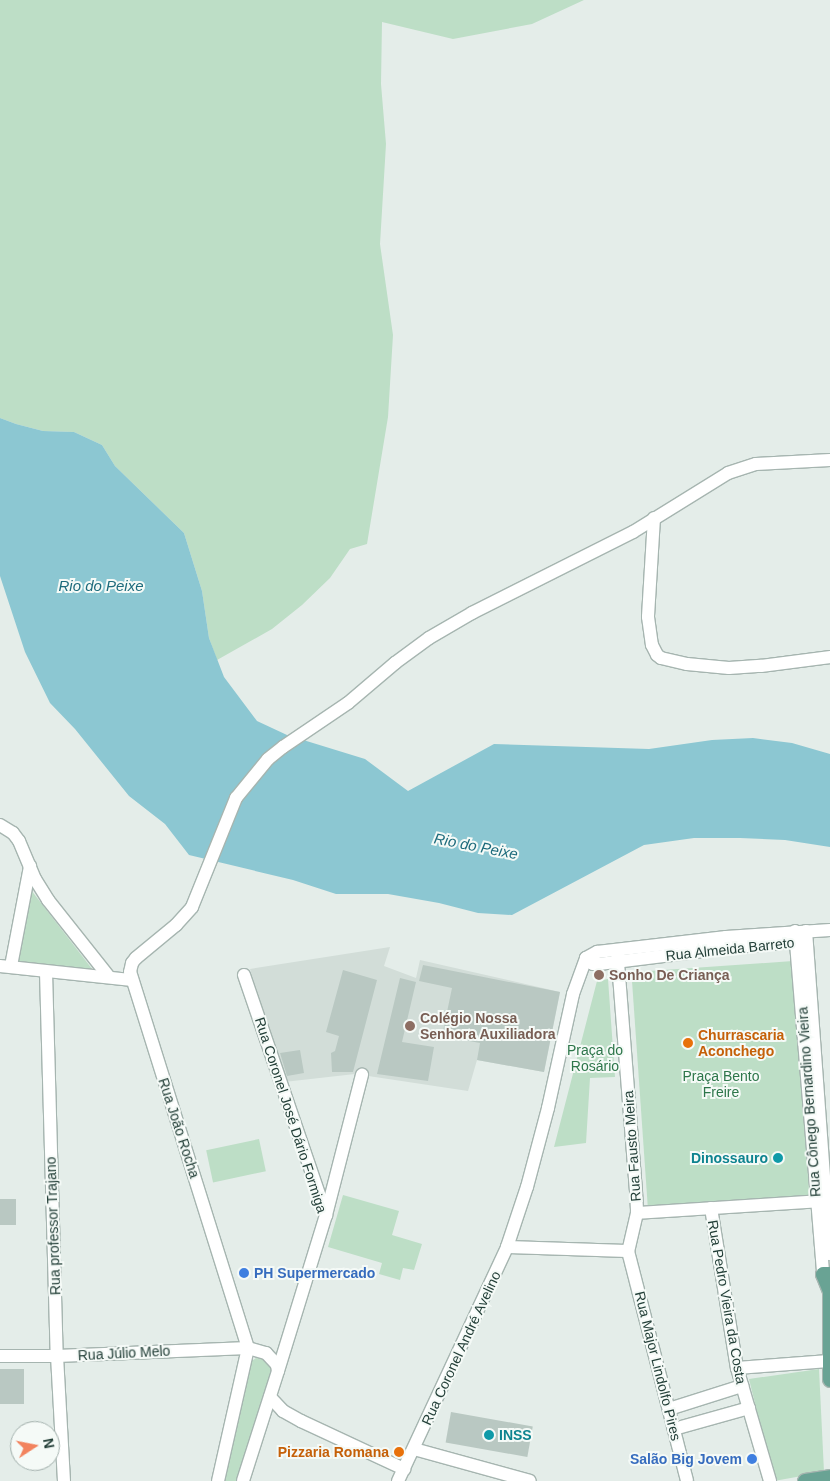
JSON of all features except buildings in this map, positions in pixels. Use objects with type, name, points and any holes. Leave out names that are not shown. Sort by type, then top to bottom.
[{"type":"main road","points":[[826,1274],[830,1289],[830,1378]]},
{"type":"main road","points":[[805,1481],[830,1478]]},
{"type":"street","points":[[30,866],[6,966],[46,972],[132,980],[130,972],[132,963],[185,917],[196,898],[236,798],[268,759],[348,703],[395,662],[472,613],[546,574],[614,542],[719,478],[739,468],[756,464],[830,460]]},
{"type":"street","points":[[654,518],[648,617],[654,651],[661,658],[729,668],[830,657]]},
{"type":"street","points":[[0,825],[13,833],[19,841],[48,900],[109,977]]},
{"type":"street","name":"Rua Almeida Barreto","points":[[591,959],[801,936],[830,930]]},
{"type":"street","name":"Rua Cônego Bernardino Vieira","points":[[801,936],[826,1274]]},
{"type":"street","name":"Rua Fausto Meira","points":[[618,956],[635,1164],[636,1213],[628,1251]]},
{"type":"street","name":"Rua Coronel André Avelino","points":[[401,1475],[507,1247],[527,1187],[548,1108],[573,994],[591,959]]},
{"type":"street","name":"Rua professor Trajano","points":[[46,972],[57,1356],[64,1481]]},
{"type":"street","name":"Rua Coronel José Dário Formiga","points":[[243,1481],[326,1215],[244,975]]},
{"type":"street","name":"Rua João Rocha","points":[[132,980],[248,1348]]},
{"type":"street","points":[[326,1215],[362,1075]]},
{"type":"street","points":[[636,1213],[820,1201],[830,1254]]},
{"type":"street","name":"Rua Pedro Vieira da Costa","points":[[711,1208],[737,1368],[770,1481]]},
{"type":"street","points":[[507,1247],[628,1251]]},
{"type":"street","name":"Rua Major Lindolfo Pires","points":[[628,1251],[687,1481]]},
{"type":"street","points":[[218,1481],[248,1348],[266,1353],[277,1365],[278,1371]]},
{"type":"street","name":"Rua Júlio Melo","points":[[0,1356],[57,1356],[248,1348]]},
{"type":"street","points":[[737,1368],[829,1361]]},
{"type":"street","points":[[669,1409],[742,1386]]},
{"type":"street","points":[[270,1397],[283,1411],[401,1475]]},
{"type":"street","points":[[674,1429],[749,1408]]},
{"type":"street","points":[[414,1448],[530,1481]]},
{"type":"shaded area","name":"Colégio Nossa Senhora Auxiliadora","points":[[390,947],[384,966],[416,978],[420,960],[560,992],[544,1072],[477,1060],[468,1091],[355,1074],[284,1082],[250,969]]},
{"type":"green space","points":[[0,0],[584,0],[532,24],[453,39],[382,22],[381,84],[386,144],[380,244],[393,335],[388,417],[367,544],[350,549],[330,578],[302,605],[272,629],[217,660],[209,638],[202,591],[184,533],[115,466],[102,445],[74,432],[43,431],[0,418]]},
{"type":"green space","points":[[31,890],[96,974],[17,968]]},
{"type":"green space","name":"Praça Bento Freire","points":[[793,961],[809,1195],[648,1207],[631,972]]},
{"type":"green space","name":"Praça do Rosário","points":[[608,979],[615,1077],[590,1078],[586,1143],[554,1147],[597,981]]},
{"type":"green space","points":[[259,1139],[266,1171],[213,1183],[206,1150]]},
{"type":"green space","points":[[343,1195],[399,1211],[392,1235],[422,1244],[414,1270],[403,1268],[400,1280],[379,1274],[382,1263],[328,1247]]},
{"type":"green space","points":[[256,1358],[266,1359],[272,1370],[240,1481],[225,1481],[249,1363]]},
{"type":"green space","points":[[819,1369],[824,1472],[774,1481],[749,1379]]},
{"type":"water","name":"Rio do Peixe","points":[[0,418],[43,431],[74,432],[102,445],[115,466],[184,533],[202,591],[209,638],[224,677],[257,721],[287,735],[365,759],[408,791],[494,744],[649,749],[712,740],[753,738],[792,743],[830,754],[830,847],[785,840],[740,838],[694,838],[644,845],[512,915],[478,913],[439,903],[388,894],[336,894],[293,880],[189,855],[165,824],[129,796],[75,729],[50,703],[25,652],[0,576]]},
{"type":"place","name":"Sonho De Criança","points":[[599,975]]},
{"type":"place","name":"Colégio Nossa Senhora Auxiliadora","points":[[410,1026]]},
{"type":"place","name":"Churrascaria Aconchego","points":[[688,1043]]},
{"type":"place","name":"Dinossauro","points":[[778,1158]]},
{"type":"place","name":"PH Supermercado","points":[[244,1273]]},
{"type":"place","name":"INSS","points":[[489,1435]]},
{"type":"place","name":"Pizzaria Romana","points":[[399,1452]]},
{"type":"place","name":"Salão Big Jovem","points":[[752,1459]]}]
